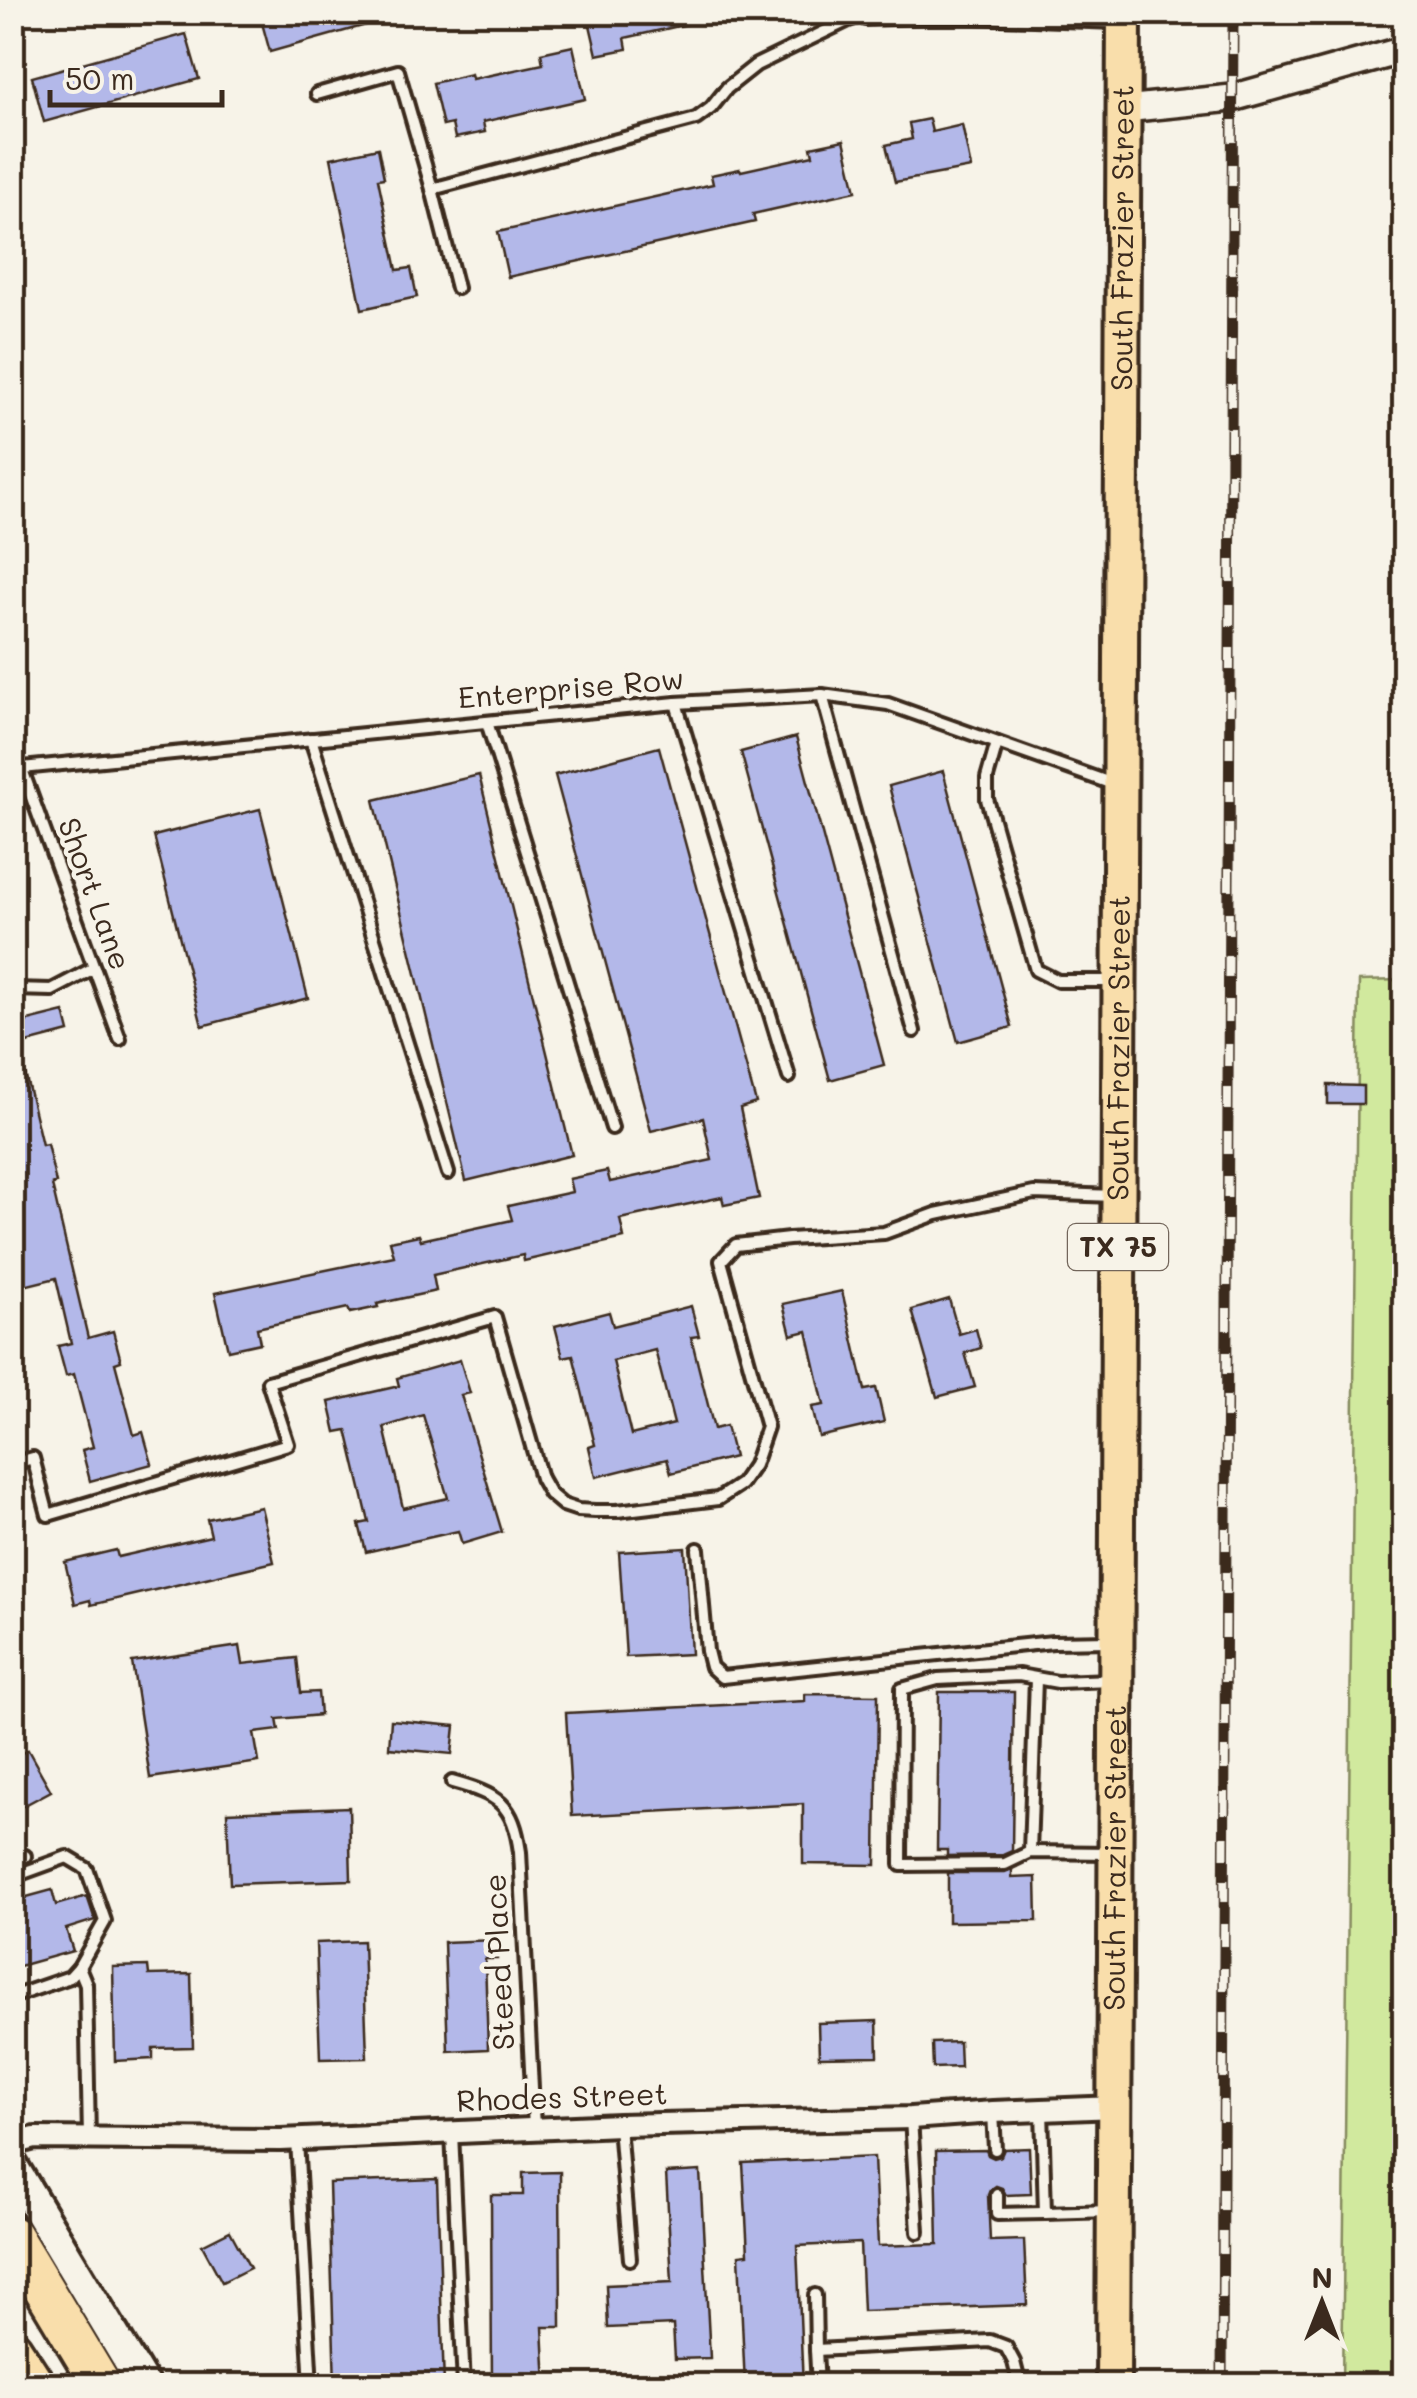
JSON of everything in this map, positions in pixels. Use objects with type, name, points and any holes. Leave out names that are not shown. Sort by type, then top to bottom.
[{"type":"highway","points":[[12,2236],[102,2386]]},
{"type":"highway","points":[[12,2349],[36,2386]]},
{"type":"main road","name":"South Frazier Street","points":[[1113,2386],[1124,18]]},
{"type":"main road","points":[[12,2166],[144,2386]]},
{"type":"street","points":[[1124,109],[1232,98],[1404,50]]},
{"type":"street","name":"Rhodes Street","points":[[12,2144],[35,2138],[297,2139],[911,2118],[1115,2107]]},
{"type":"lane","points":[[432,189],[696,119],[756,65],[848,20],[874,12]]},
{"type":"lane","points":[[848,20],[948,16],[1124,18]]},
{"type":"lane","points":[[317,94],[398,71],[458,288]]},
{"type":"lane","points":[[822,695],[914,1030]]},
{"type":"lane","name":"Enterprise Row","points":[[17,768],[676,703],[822,695],[888,704],[1121,787]]},
{"type":"lane","points":[[676,703],[789,1076]]},
{"type":"lane","points":[[487,722],[612,1128]]},
{"type":"lane","points":[[311,739],[448,1173]]},
{"type":"lane","points":[[997,743],[987,778],[987,800],[1036,970],[1058,982],[1120,982]]},
{"type":"lane","name":"Short Lane","points":[[17,768],[120,1039]]},
{"type":"lane","points":[[12,989],[52,990],[94,968]]},
{"type":"lane","points":[[12,1464],[33,1458],[48,1515],[288,1444],[268,1382],[495,1317],[541,1478],[550,1494],[563,1505],[578,1510],[617,1511],[718,1499],[742,1484],[754,1466],[767,1427],[721,1261],[736,1245],[884,1233],[936,1214],[1034,1192],[1118,1196]]},
{"type":"lane","points":[[698,1549],[710,1667],[722,1677],[1053,1642],[1116,1641]]},
{"type":"lane","points":[[1115,1853],[1030,1852],[1004,1864],[901,1865],[902,1689],[938,1679],[1018,1676],[1058,1682],[1116,1680]]},
{"type":"lane","points":[[1030,1852],[1036,1678]]},
{"type":"lane","name":"Steed Place","points":[[452,1782],[480,1790],[505,1806],[516,1825],[534,2129]]},
{"type":"lane","points":[[12,1877],[67,1858],[87,1868],[105,1922],[70,1977],[12,1997]]},
{"type":"lane","points":[[79,1967],[86,1984],[89,2138]]},
{"type":"lane","points":[[1042,2109],[1045,2213]]},
{"type":"lane","points":[[993,2112],[994,2150]]},
{"type":"lane","points":[[911,2118],[918,2232]]},
{"type":"lane","points":[[620,2125],[630,2259]]},
{"type":"lane","points":[[452,2132],[464,2386]]},
{"type":"lane","points":[[297,2139],[312,2386]]},
{"type":"lane","points":[[996,2196],[997,2214],[1113,2211]]},
{"type":"lane","points":[[815,2295],[818,2386]]},
{"type":"lane","points":[[816,2350],[990,2342],[1006,2347],[1020,2386]]},
{"type":"green space","points":[[1404,980],[1404,2385],[1342,2386],[1359,981]]},
{"type":"building","points":[[259,12],[390,12],[391,18],[270,52]]},
{"type":"building","points":[[587,12],[705,12],[706,20],[625,38],[627,49],[597,55]]},
{"type":"building","points":[[186,34],[199,79],[44,122],[32,77]]},
{"type":"building","points":[[573,46],[585,99],[483,122],[485,132],[455,138],[452,124],[443,126],[433,83],[543,64],[541,53]]},
{"type":"building","points":[[929,119],[932,132],[962,125],[971,168],[895,182],[886,145],[912,139],[909,123]]},
{"type":"building","points":[[844,140],[856,191],[753,214],[755,222],[508,277],[498,232],[713,184],[711,175],[813,155],[811,147]]},
{"type":"building","points":[[378,148],[384,178],[378,179],[397,270],[411,268],[417,297],[362,309],[331,158]]},
{"type":"building","points":[[796,737],[884,1065],[830,1080],[741,752]]},
{"type":"building","points":[[659,747],[756,1103],[740,1108],[759,1198],[724,1205],[722,1197],[620,1219],[624,1238],[524,1261],[523,1255],[433,1275],[436,1291],[350,1313],[348,1308],[257,1328],[260,1343],[228,1350],[215,1293],[394,1256],[390,1241],[419,1235],[421,1240],[512,1220],[508,1206],[572,1192],[569,1179],[607,1171],[610,1182],[712,1160],[703,1118],[651,1131],[555,775]]},
{"type":"building","points":[[943,771],[1012,1027],[958,1042],[889,786]]},
{"type":"building","points":[[479,775],[572,1155],[466,1181],[374,800]]},
{"type":"building","points":[[260,809],[308,998],[202,1026],[154,836]]},
{"type":"building","points":[[64,1012],[69,1032],[12,1047],[12,1025]]},
{"type":"building","points":[[12,1052],[20,1052],[42,1145],[47,1144],[56,1183],[52,1185],[88,1338],[113,1331],[121,1361],[115,1363],[134,1435],[143,1432],[152,1464],[90,1481],[82,1450],[93,1447],[74,1374],[66,1376],[58,1346],[71,1343],[56,1278],[12,1289]]},
{"type":"building","points":[[1328,1085],[1363,1086],[1363,1104],[1328,1104]]},
{"type":"building","points":[[842,1291],[865,1390],[876,1388],[884,1422],[819,1437],[812,1407],[824,1405],[807,1331],[791,1335],[783,1304]]},
{"type":"building","points":[[949,1299],[959,1334],[976,1329],[981,1348],[965,1353],[975,1387],[937,1397],[912,1310]]},
{"type":"building","points":[[691,1306],[699,1336],[691,1337],[714,1429],[726,1426],[734,1457],[671,1473],[667,1459],[596,1477],[589,1447],[595,1445],[573,1355],[563,1357],[555,1326],[609,1312],[613,1326]],"holes":[[[655,1350],[674,1424],[631,1435],[613,1361]]]},
{"type":"building","points":[[460,1360],[470,1393],[461,1395],[502,1532],[462,1544],[458,1531],[366,1552],[359,1524],[369,1522],[347,1430],[336,1432],[329,1402],[399,1386],[397,1378]],"holes":[[[423,1415],[448,1498],[403,1508],[384,1427]]]},
{"type":"building","points":[[261,1507],[274,1562],[91,1605],[90,1600],[75,1604],[65,1562],[116,1550],[118,1557],[211,1536],[207,1519]]},
{"type":"building","points":[[685,1548],[691,1654],[626,1657],[619,1552]]},
{"type":"building","points":[[240,1646],[243,1664],[297,1658],[301,1693],[318,1692],[320,1715],[277,1719],[279,1730],[254,1733],[259,1762],[150,1778],[132,1662]]},
{"type":"building","points":[[939,1692],[1014,1692],[1012,1851],[1003,1855],[947,1856],[947,1850],[937,1850]]},
{"type":"building","points":[[805,1694],[878,1695],[876,1865],[803,1864],[803,1804],[572,1816],[566,1713],[805,1701]]},
{"type":"building","points":[[391,1720],[455,1726],[452,1754],[389,1748]]},
{"type":"building","points":[[28,1750],[51,1791],[12,1812],[12,1758]]},
{"type":"building","points":[[349,1807],[351,1880],[230,1884],[227,1812]]},
{"type":"building","points":[[1012,1870],[1012,1878],[1036,1877],[1037,1921],[948,1922],[948,1873]]},
{"type":"building","points":[[52,1890],[56,1905],[87,1896],[95,1920],[66,1929],[73,1951],[12,1968],[12,1901]]},
{"type":"building","points":[[496,1940],[497,1959],[485,1959],[488,2049],[448,2051],[444,1942]]},
{"type":"building","points":[[363,1941],[367,2058],[320,2059],[316,1943]]},
{"type":"building","points":[[148,1966],[149,1975],[191,1974],[193,2047],[153,2048],[153,2059],[115,2061],[113,1967]]},
{"type":"building","points":[[877,2021],[878,2056],[819,2057],[818,2023]]},
{"type":"building","points":[[959,2042],[960,2067],[933,2068],[932,2043]]},
{"type":"building","points":[[1029,2148],[1031,2194],[1006,2195],[996,2186],[988,2195],[990,2241],[1024,2240],[1027,2305],[863,2311],[860,2243],[797,2246],[803,2386],[745,2386],[739,2255],[748,2254],[743,2163],[874,2157],[878,2246],[938,2244],[936,2151],[986,2150],[994,2158],[1001,2156],[1004,2149]]},
{"type":"building","points":[[700,2171],[710,2358],[675,2359],[673,2325],[608,2328],[606,2285],[672,2282],[666,2173]]},
{"type":"building","points":[[560,2172],[561,2327],[543,2327],[546,2386],[492,2386],[491,2195],[523,2195],[523,2173]]},
{"type":"building","points":[[437,2179],[444,2386],[335,2386],[329,2183]]},
{"type":"building","points":[[230,2231],[250,2268],[222,2282],[202,2245]]},
{"type":"railway","points":[[1222,2386],[1233,12]]}]
